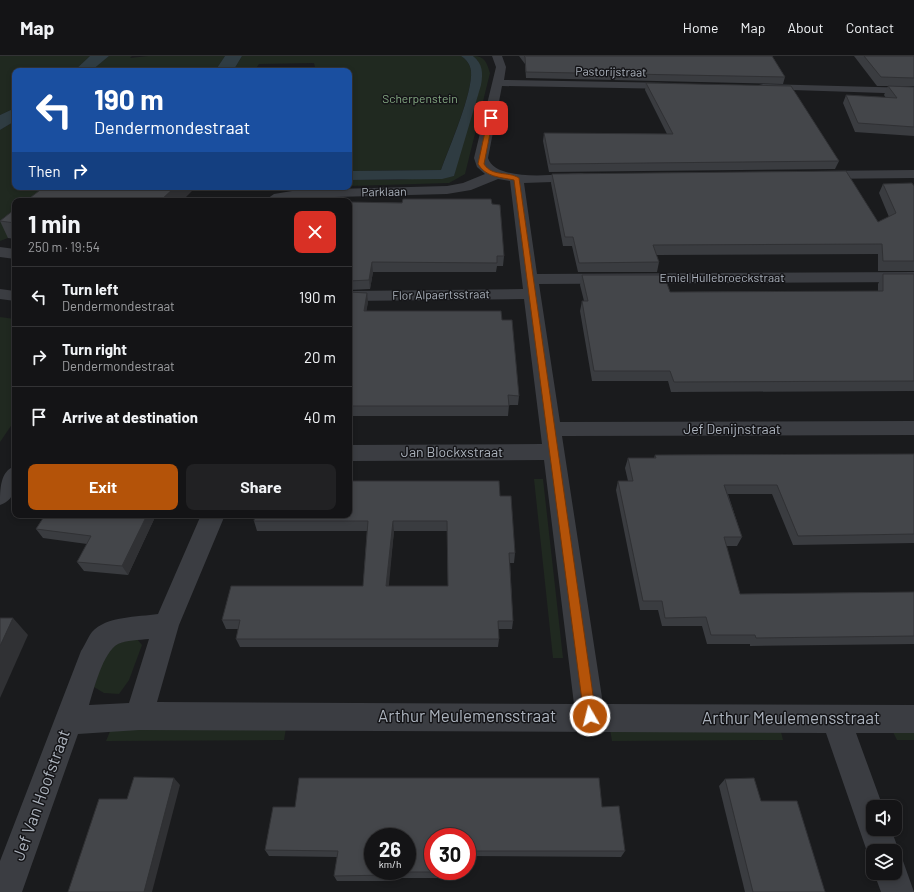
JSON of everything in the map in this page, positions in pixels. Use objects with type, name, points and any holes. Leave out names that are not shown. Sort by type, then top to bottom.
[{"type":"street","points":[[497,56],[501,67],[499,83],[481,164],[484,169],[495,175],[516,178],[597,177]]},
{"type":"street","name":"Pastorijstraat","points":[[499,83],[690,86]]},
{"type":"street","points":[[753,87],[914,91]]},
{"type":"street","points":[[803,175],[914,174]]},
{"type":"street","name":"Parklaan","points":[[277,198],[298,194],[447,190],[466,187],[495,175]]},
{"type":"street","points":[[516,178],[590,716]]},
{"type":"street","points":[[0,252],[12,254]]},
{"type":"street","name":"Emiel Hullebroeckstraat","points":[[531,286],[914,277]]},
{"type":"street","name":"Flor Alpaertsstraat","points":[[352,296],[531,286]]},
{"type":"street","points":[[0,294],[12,296]]},
{"type":"street","name":"Jef Denijnstraat","points":[[551,429],[914,428]]},
{"type":"street","name":"Jan Blockxstraat","points":[[352,453],[554,452]]},
{"type":"street","points":[[0,496],[12,478]]},
{"type":"street","points":[[139,716],[166,625],[211,518]]},
{"type":"street","name":"Jef Van Hoofstraat","points":[[5,892],[91,660],[102,640],[114,632],[166,625]]},
{"type":"street","name":"Arthur Meulemensstraat","points":[[139,716],[590,716],[836,720],[914,719]]},
{"type":"street","name":"Jef Van Hoofstraat","points":[[69,720],[139,716]]},
{"type":"street","points":[[836,720],[866,804]]},
{"type":"street","points":[[894,880],[898,892]]},
{"type":"green space","points":[[0,56],[90,56],[77,68],[12,68],[12,109],[0,115]]},
{"type":"green space","points":[[109,56],[132,56],[130,58],[148,56],[225,56],[217,68],[95,68]]},
{"type":"green space","name":"Scherpenstein","points":[[242,56],[461,56],[470,66],[471,81],[455,134],[441,170],[352,171],[352,68],[315,68],[314,63],[259,64],[256,68],[235,68]]},
{"type":"green space","name":"Scherpenstein","points":[[473,56],[480,57],[485,61],[490,73],[465,174],[449,183],[352,186],[352,180],[397,180],[454,176],[478,61]]},
{"type":"green space","points":[[12,123],[12,190],[68,190],[59,198],[12,198],[12,235],[0,241],[0,130]]},
{"type":"green space","points":[[0,317],[12,319],[12,424],[0,442]]},
{"type":"green space","points":[[534,479],[543,479],[563,658],[553,658]]},
{"type":"green space","points":[[136,638],[142,645],[129,680],[119,694],[104,693],[94,687],[103,659],[110,646]]},
{"type":"green space","points":[[286,728],[284,740],[106,741],[111,729]]},
{"type":"green space","points":[[780,728],[783,740],[612,741],[610,729]]},
{"type":"green space","points":[[892,730],[914,730],[914,740],[897,740]]},
{"type":"shaded area","points":[[90,56],[109,56],[95,68],[77,68]]},
{"type":"shaded area","points":[[225,56],[242,56],[235,68],[217,68]]},
{"type":"shaded area","points":[[461,56],[473,56],[479,62],[482,69],[482,77],[481,85],[454,176],[442,179],[352,180],[352,171],[441,170],[455,135],[471,81],[470,66]]},
{"type":"shaded area","points":[[12,109],[12,123],[0,130],[0,115]]},
{"type":"building","points":[[524,56],[772,56],[785,77],[526,72]]},
{"type":"building","points":[[864,56],[914,56],[914,78],[881,77]]},
{"type":"building","points":[[646,83],[791,86],[839,161],[550,164],[544,133],[673,134]]},
{"type":"building","points":[[888,86],[914,87],[914,127],[858,123],[846,95],[897,98]]},
{"type":"building","points":[[846,171],[878,222],[896,213],[883,184],[912,183],[914,186],[914,261],[883,261],[882,244],[653,245],[659,262],[579,263],[573,237],[565,237],[552,174]]},
{"type":"building","points":[[40,190],[172,190],[163,198],[30,198]]},
{"type":"building","points":[[403,199],[491,199],[492,204],[500,205],[504,256],[497,256],[497,263],[372,262],[369,280],[352,281],[352,202],[402,203]]},
{"type":"building","points":[[12,211],[12,223],[0,221]]},
{"type":"building","points":[[883,274],[914,274],[914,381],[674,382],[670,371],[594,371],[582,301],[588,301],[582,275],[664,275],[670,292],[883,291]]},
{"type":"building","points":[[352,292],[367,293],[364,311],[501,311],[502,320],[512,320],[519,396],[508,395],[509,406],[352,406]]},
{"type":"building","points":[[914,454],[914,534],[798,536],[777,485],[724,485],[742,537],[724,537],[740,594],[914,592],[914,636],[756,638],[755,635],[711,635],[706,617],[665,618],[662,601],[643,601],[618,481],[633,481],[628,458],[656,458],[655,455]]},
{"type":"building","points":[[352,481],[499,481],[500,496],[511,496],[515,553],[509,553],[513,621],[498,621],[499,639],[236,639],[240,620],[222,620],[231,586],[363,586],[368,521],[254,521],[254,518],[352,518]],"holes":[[[393,521],[447,521],[448,586],[386,586]]]},
{"type":"building","points":[[43,518],[146,518],[122,566],[77,562],[91,536],[36,529]]},
{"type":"building","points":[[0,618],[13,618],[0,646]]},
{"type":"building","points":[[134,777],[174,778],[144,892],[68,892],[99,799],[127,799]]},
{"type":"building","points":[[299,778],[599,778],[602,807],[619,806],[625,851],[476,851],[476,828],[424,828],[424,872],[416,872],[416,828],[364,828],[364,875],[334,876],[338,851],[265,850],[273,807],[295,807]]},
{"type":"building","points":[[754,778],[761,801],[797,801],[825,892],[753,892],[725,779]]},
{"type":"route","points":[[491,118],[481,158],[481,164],[484,169],[495,175],[516,178],[590,716]]}]
